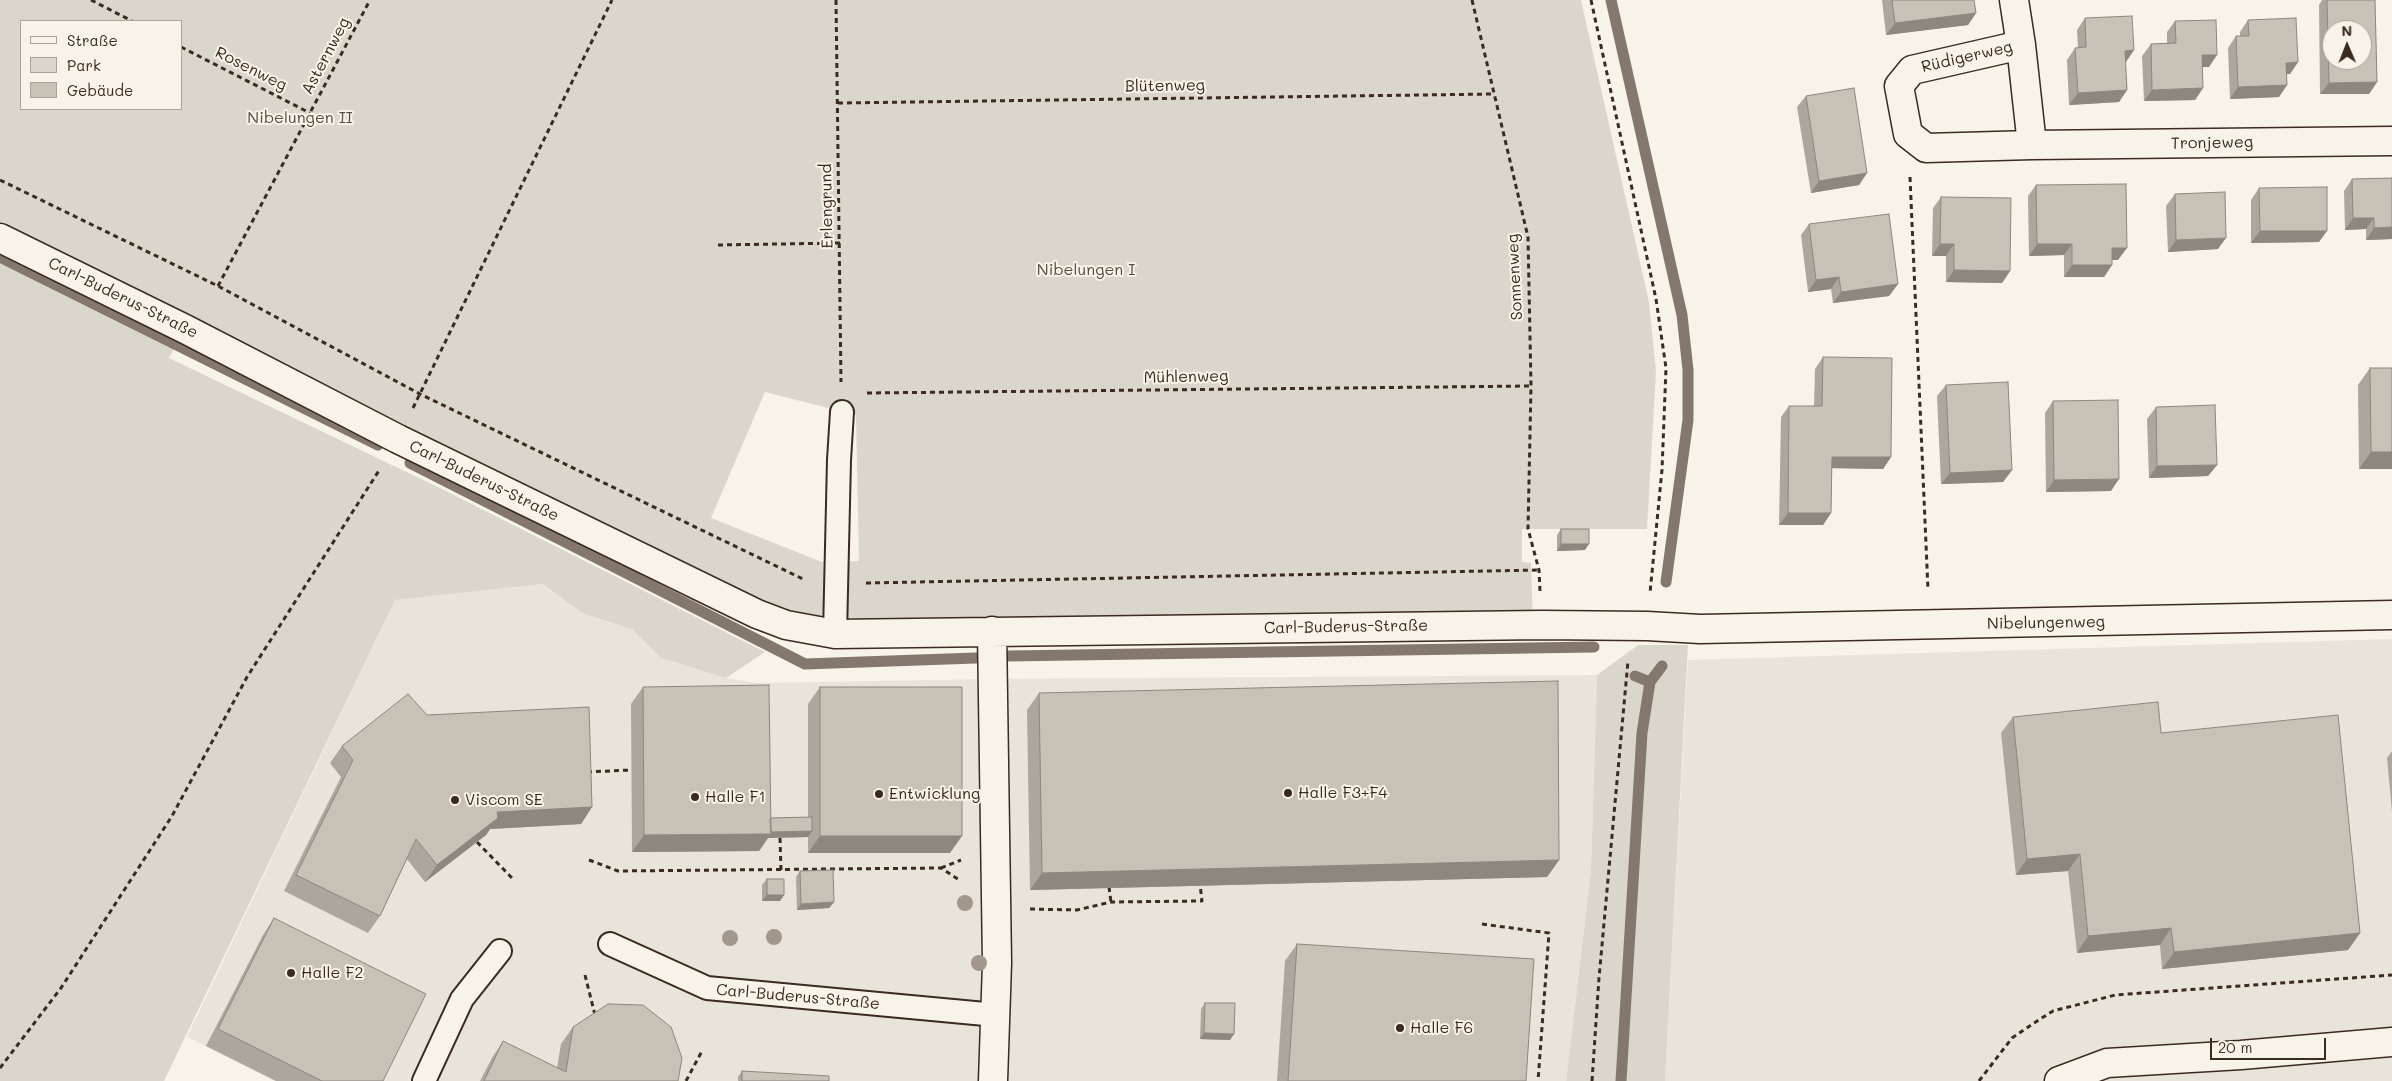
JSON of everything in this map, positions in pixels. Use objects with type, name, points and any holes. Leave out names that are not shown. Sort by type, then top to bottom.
[{"type":"street","name":"Rüdigerweg","points":[[2014,0],[2032,145]]},
{"type":"street","name":"Rüdigerweg","points":[[1908,134],[1899,86],[1912,70],[2021,45]]},
{"type":"street","points":[[1908,134],[1926,148],[2032,145]]},
{"type":"street","name":"Tronjeweg","points":[[2032,145],[2392,141]]},
{"type":"street","name":"Carl-Buderus-Straße","points":[[0,238],[185,329],[398,439],[757,614],[786,625],[835,634],[1639,626],[1700,630]]},
{"type":"street","name":"Nibelungenweg","points":[[1700,630],[2392,615]]},
{"type":"street","points":[[992,632],[997,902],[996,1015],[993,1081]]},
{"type":"street","points":[[2059,1081],[2107,1063],[2241,1055],[2392,1042]]},
{"type":"lane","points":[[835,634],[842,402]]},
{"type":"lane","name":"Carl-Buderus-Straße","points":[[610,944],[707,988],[996,1015]]},
{"type":"lane","points":[[424,1081],[462,1000],[500,951]]},
{"type":"path","points":[[91,0],[130,20]]},
{"type":"path","name":"Asternweg","points":[[218,286],[370,0]]},
{"type":"path","points":[[0,1068],[60,988],[172,816],[248,678],[398,439],[612,0]]},
{"type":"path","name":"Erlengrund","points":[[836,0],[842,402]]},
{"type":"path","name":"Sonnenweg","points":[[836,583],[1539,570],[1528,529],[1531,386],[1528,237],[1492,94],[1472,0]]},
{"type":"path","points":[[1591,0],[1656,299],[1666,368],[1662,470],[1639,626],[1598,978],[1592,1081]]},
{"type":"path","name":"Rosenweg","points":[[182,48],[310,113]]},
{"type":"path","name":"Blütenweg","points":[[838,104],[1492,94]]},
{"type":"path","points":[[1908,134],[1930,626]]},
{"type":"path","points":[[0,180],[218,286],[420,394],[808,581],[836,583]]},
{"type":"path","points":[[718,245],[840,243]]},
{"type":"path","name":"Mühlenweg","points":[[842,402],[1531,386]]},
{"type":"path","points":[[579,772],[631,770]]},
{"type":"path","points":[[780,838],[781,870]]},
{"type":"path","points":[[477,842],[513,879]]},
{"type":"path","points":[[590,860],[618,871],[941,868],[981,895],[997,902],[1077,910],[1111,902],[1202,901],[1200,884]]},
{"type":"path","points":[[1109,887],[1111,902]]},
{"type":"path","points":[[1482,924],[1549,933],[1538,1081]]},
{"type":"path","points":[[585,975],[597,1020]]},
{"type":"path","points":[[1978,1081],[2012,1038],[2054,1011],[2115,995],[2392,975]]},
{"type":"path","points":[[686,1081],[702,1051]]},
{"type":"shaded area","points":[[543,584],[582,613],[631,629],[661,658],[726,678],[758,683],[993,679],[1597,675],[1591,871],[1566,1081],[275,1081],[187,1037],[395,600]]},
{"type":"shaded area","points":[[2392,639],[2392,1081],[1665,1081],[1688,660]]},
{"type":"green space","points":[[0,0],[1581,0],[1649,302],[1656,372],[1647,529],[1522,529],[1522,562],[1531,563],[1533,625],[790,627],[185,329],[169,358],[446,491],[765,652],[726,678],[661,658],[631,629],[582,613],[543,584],[395,600],[164,1081],[0,1081]],"holes":[[[765,392],[856,415],[859,561],[822,562],[711,518]]]},
{"type":"green space","points":[[1638,645],[1688,645],[1665,1081],[1566,1081],[1591,871],[1597,675]]},
{"type":"building","points":[[1892,0],[1974,0],[1976,13],[1895,23]]},
{"type":"building","points":[[2327,0],[2375,0],[2377,82],[2329,83],[2329,70],[2372,70],[2372,20],[2327,20]]},
{"type":"building","points":[[2132,16],[2134,50],[2125,51],[2127,90],[2078,93],[2075,48],[2086,47],[2085,18]]},
{"type":"building","points":[[2296,18],[2298,62],[2286,63],[2287,85],[2238,87],[2236,36],[2249,36],[2248,20]]},
{"type":"building","points":[[2216,20],[2217,55],[2202,55],[2203,88],[2152,90],[2151,44],[2176,43],[2175,21]]},
{"type":"building","points":[[1854,88],[1867,173],[1819,181],[1806,96]]},
{"type":"building","points":[[2392,178],[2392,227],[2374,228],[2374,218],[2353,218],[2352,179]]},
{"type":"building","points":[[2126,184],[2127,248],[2112,248],[2112,265],[2072,265],[2072,244],[2037,244],[2036,185]]},
{"type":"building","points":[[2327,187],[2327,231],[2260,231],[2259,188]]},
{"type":"building","points":[[2225,192],[2226,238],[2176,240],[2175,194]]},
{"type":"building","points":[[1941,197],[2011,198],[2010,271],[1954,270],[1954,244],[1940,244]]},
{"type":"building","points":[[1889,214],[1898,284],[1841,292],[1839,277],[1816,280],[1809,224]]},
{"type":"building","points":[[1823,357],[1892,358],[1891,457],[1832,457],[1831,513],[1788,513],[1789,406],[1822,406]]},
{"type":"building","points":[[2370,368],[2392,368],[2392,452],[2371,452]]},
{"type":"building","points":[[2008,382],[2012,470],[1950,473],[1946,385]]},
{"type":"building","points":[[2118,400],[2119,479],[2054,480],[2053,401]]},
{"type":"building","points":[[2215,405],[2217,465],[2157,466],[2156,407]]},
{"type":"building","points":[[1561,529],[1589,529],[1589,544],[1561,544]]},
{"type":"building","name":"Halle F3+F4","points":[[1558,681],[1559,860],[1042,873],[1039,693]]},
{"type":"building","name":"Halle F1","points":[[769,685],[771,834],[644,835],[643,687]]},
{"type":"building","name":"Entwicklung","points":[[820,687],[962,687],[962,836],[820,836]]},
{"type":"building","name":"Viscom SE","points":[[408,694],[427,715],[589,707],[592,807],[497,812],[498,818],[437,865],[416,839],[380,916],[296,875],[353,760],[342,746]]},
{"type":"building","points":[[2158,702],[2161,733],[2338,715],[2360,933],[2174,952],[2171,928],[2088,936],[2080,854],[2027,859],[2013,717]]},
{"type":"building","points":[[812,817],[812,831],[771,832],[770,818]]},
{"type":"building","points":[[833,870],[834,902],[801,904],[800,871]]},
{"type":"building","points":[[767,879],[784,879],[784,895],[767,895]]},
{"type":"building","name":"Halle F2","points":[[274,918],[426,994],[383,1081],[322,1081],[218,1029]]},
{"type":"building","name":"Halle F6","points":[[1297,944],[1534,959],[1526,1081],[1288,1081]]},
{"type":"building","points":[[1205,1003],[1235,1003],[1234,1034],[1204,1033]]},
{"type":"building","points":[[608,1004],[643,1005],[671,1027],[682,1058],[678,1081],[484,1081],[503,1041],[566,1072],[573,1027]]},
{"type":"building","points":[[742,1071],[829,1076],[829,1081],[742,1081]]},
{"type":"waterway","points":[[1611,0],[1682,315],[1688,370],[1688,420],[1666,582]]},
{"type":"waterway","points":[[0,257],[378,445]]},
{"type":"waterway","points":[[410,463],[805,664],[976,658]]},
{"type":"waterway","points":[[1009,656],[1594,647]]},
{"type":"waterway","points":[[1621,1081],[1642,733],[1650,682],[1662,666]]},
{"type":"waterway","points":[[1635,676],[1650,682]]},
{"type":"place","name":"Halle F3+F4","points":[[1288,793]]},
{"type":"place","name":"Entwicklung","points":[[879,794]]},
{"type":"place","name":"Halle F1","points":[[695,797]]},
{"type":"place","name":"Viscom SE","points":[[455,800]]},
{"type":"place","name":"Halle F2","points":[[291,973]]},
{"type":"place","name":"Halle F6","points":[[1400,1028]]},
{"type":"park label","name":"Nibelungen II","points":[[300,118]]},
{"type":"park label","name":"Nibelungen I","points":[[1086,270]]}]
